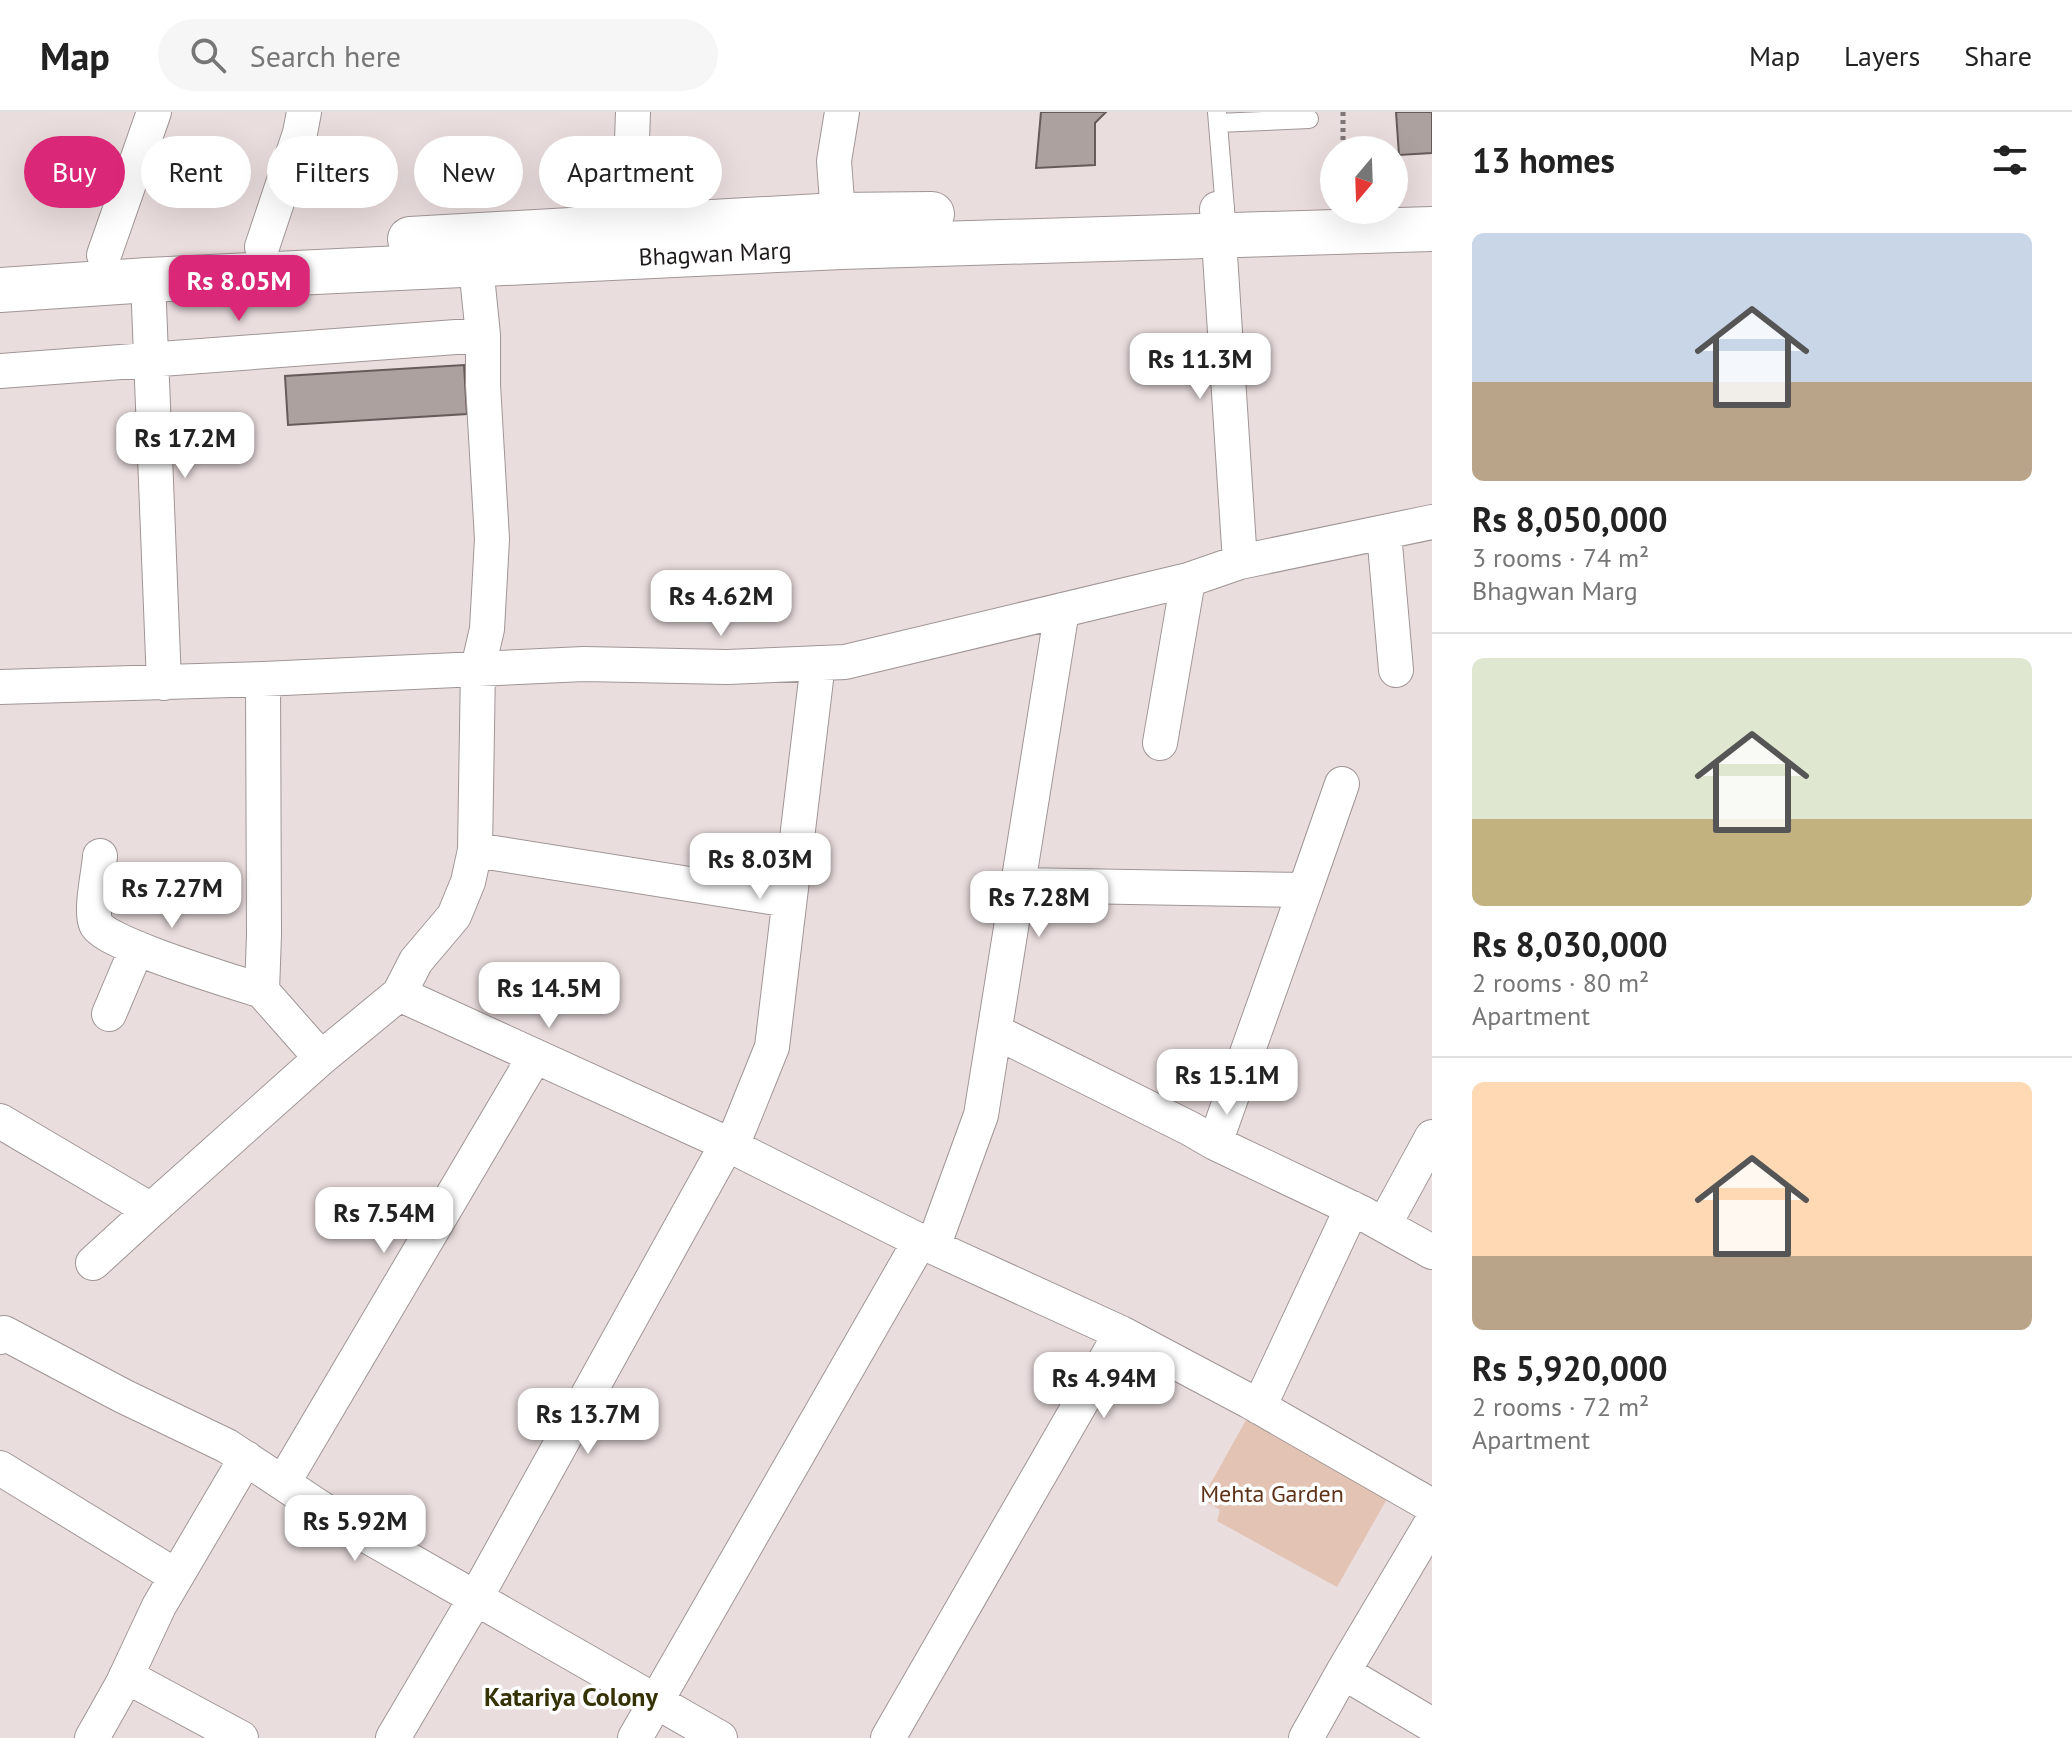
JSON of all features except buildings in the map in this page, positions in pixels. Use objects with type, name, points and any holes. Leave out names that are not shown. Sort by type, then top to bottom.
[{"type":"street","points":[[104,255],[154,112]]},
{"type":"street","points":[[262,247],[300,133],[304,112]]},
{"type":"street","points":[[629,226],[633,112]]},
{"type":"street","points":[[838,215],[834,161],[842,112]]},
{"type":"street","points":[[1408,205],[1432,204]]},
{"type":"street","name":"Bhagwan Marg","points":[[0,260],[262,247],[471,251],[841,247],[1320,209]]},
{"type":"street","name":"Bhagwan Marg","points":[[0,290],[471,251],[629,226],[838,215],[1220,218],[1432,229]]},
{"type":"street","points":[[1220,218],[1240,562]]},
{"type":"street","points":[[93,1263],[321,1058],[399,994],[416,961],[454,916],[468,882],[475,850],[478,668],[487,629],[492,539],[483,335],[471,251]]},
{"type":"street","points":[[148,280],[164,683]]},
{"type":"street","points":[[0,371],[483,335]]},
{"type":"street","points":[[0,687],[164,683],[584,664],[727,667],[845,662],[1188,580],[1240,562],[1432,522]]},
{"type":"street","points":[[1384,533],[1396,670]]},
{"type":"street","points":[[1160,743],[1188,580]]},
{"type":"street","points":[[635,1738],[927,1244],[981,1115],[1062,610]]},
{"type":"street","points":[[393,1738],[475,1599],[730,1145],[772,1047],[818,663]]},
{"type":"street","points":[[262,991],[263,679]]},
{"type":"street","points":[[1215,1143],[1342,784]]},
{"type":"street","points":[[475,850],[789,900]]},
{"type":"street","points":[[100,856],[94,920],[99,931],[137,948],[262,991],[321,1058]]},
{"type":"street","points":[[1017,885],[1305,890]]},
{"type":"street","points":[[109,1014],[137,948]]},
{"type":"street","points":[[399,994],[730,1145],[927,1244],[1121,1333],[1259,1407],[1432,1506]]},
{"type":"street","points":[[996,1032],[1215,1143],[1352,1208],[1432,1252]]},
{"type":"street","points":[[283,1483],[535,1056]]},
{"type":"street","points":[[0,1121],[151,1210]]},
{"type":"street","points":[[1384,1225],[1432,1137]]},
{"type":"street","points":[[1259,1407],[1352,1208]]},
{"type":"street","points":[[888,1738],[1121,1333]]},
{"type":"street","points":[[1,1334],[227,1446],[334,1517],[720,1738]]},
{"type":"street","points":[[92,1738],[176,1576],[246,1458]]},
{"type":"street","points":[[0,1468],[176,1576]]},
{"type":"street","points":[[1306,1738],[1432,1522]]},
{"type":"street","points":[[1343,1672],[1432,1725]]},
{"type":"street","points":[[126,1676],[241,1738]]},
{"type":"lane","points":[[1220,218],[1217,117],[1309,119]]},
{"type":"path","points":[[1343,112],[1343,136]]},
{"type":"green space","name":"Mehta Garden","points":[[1246,1420],[1387,1499],[1337,1587],[1217,1521],[1220,1510],[1202,1499]]},
{"type":"district","name":"Katariya Colony","points":[[571,1696]]}]
